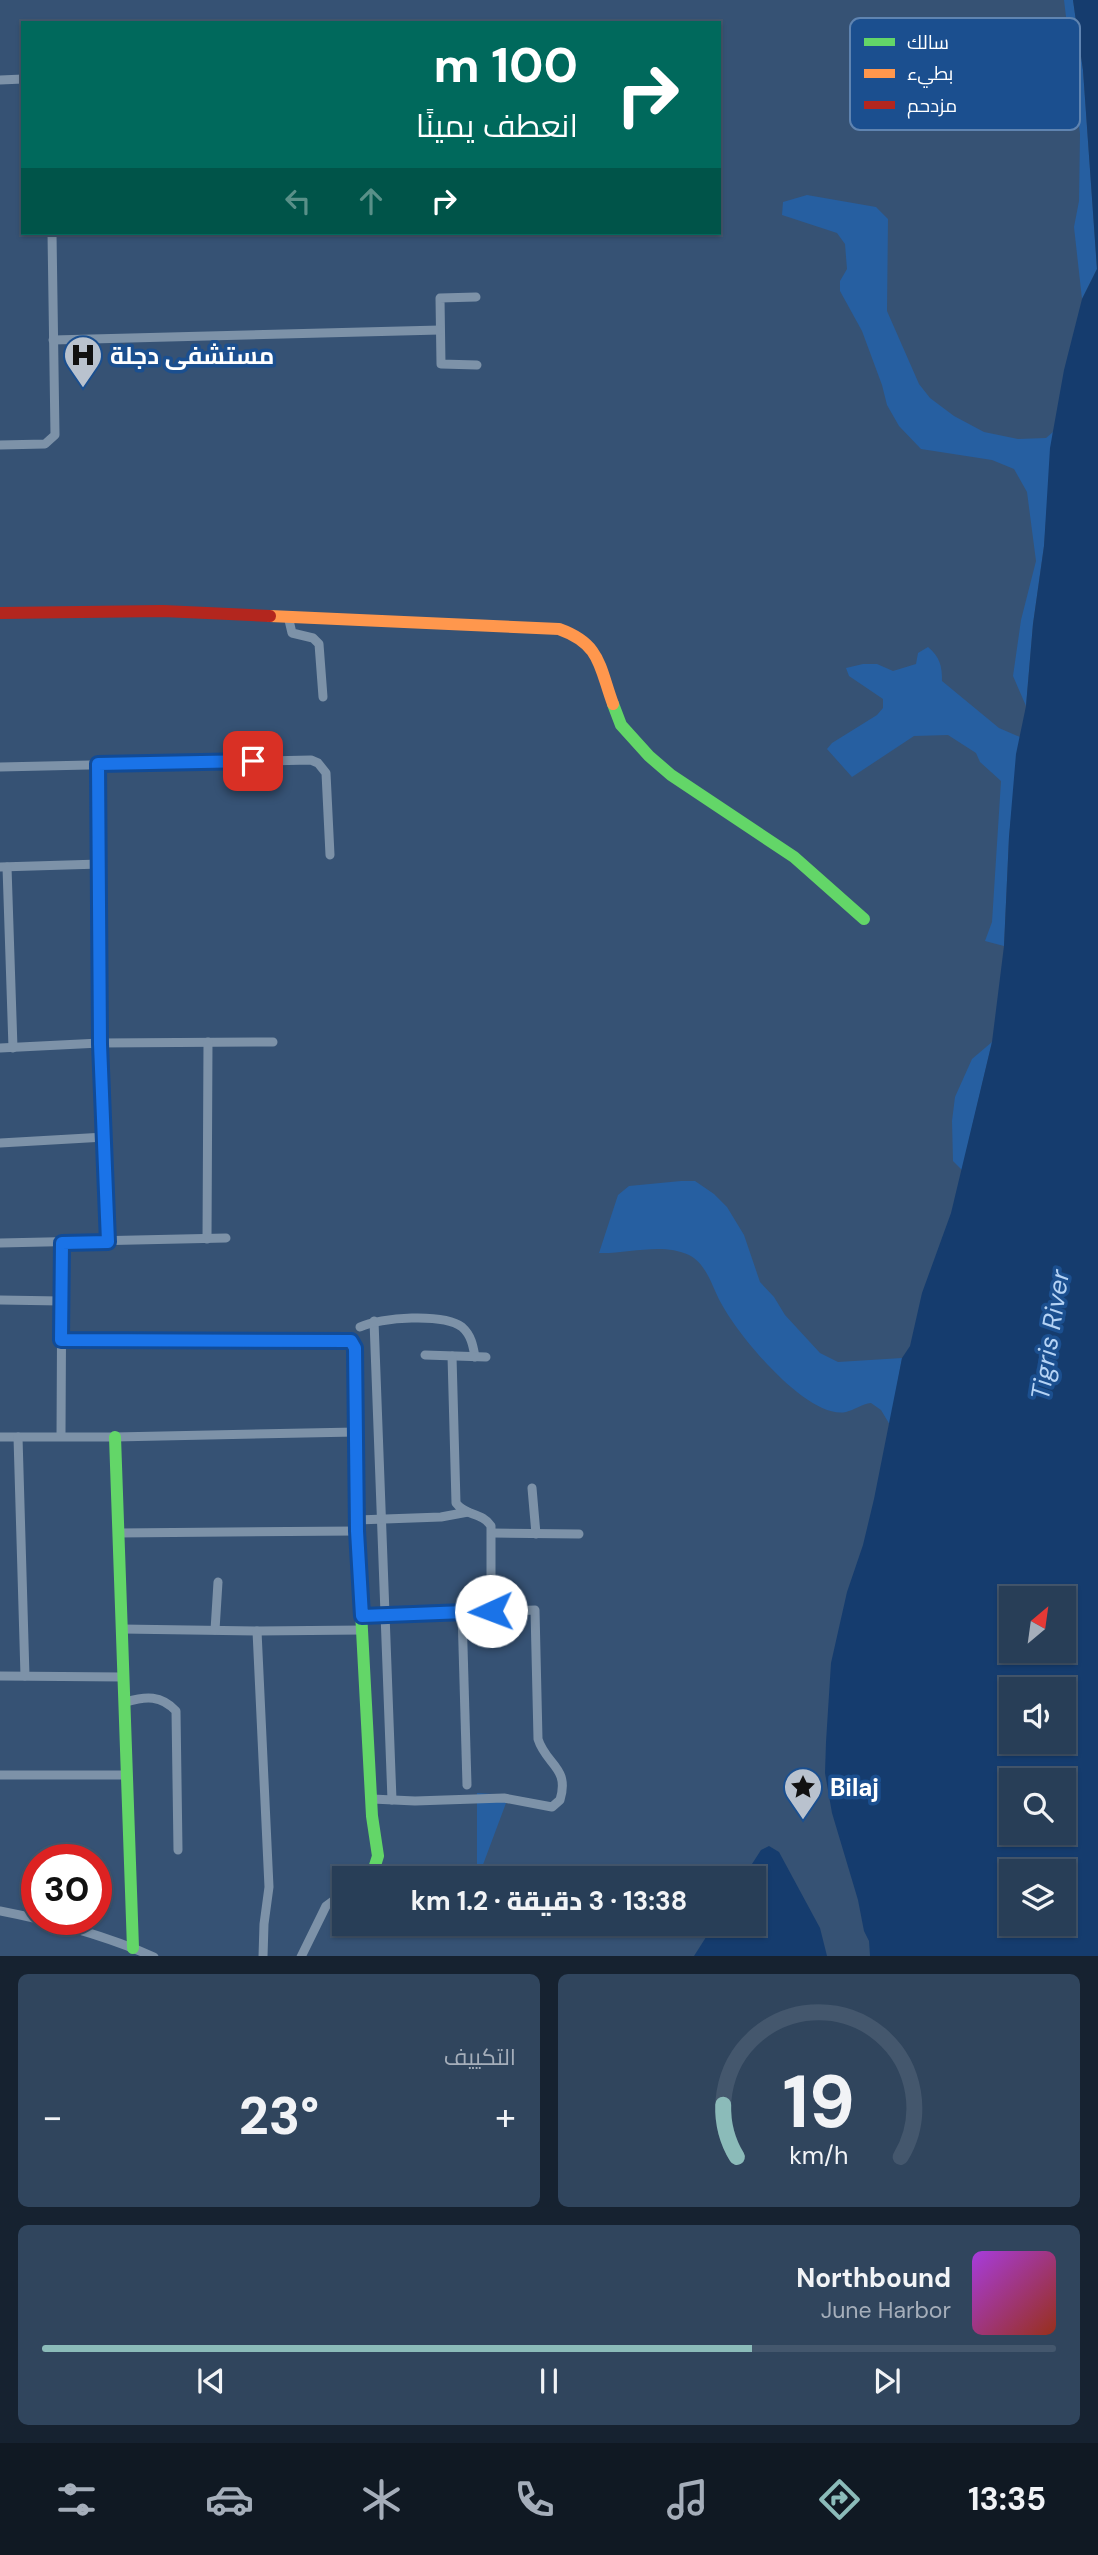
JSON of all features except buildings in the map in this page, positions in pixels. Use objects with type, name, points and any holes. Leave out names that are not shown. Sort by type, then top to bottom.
[{"type":"street","points":[[0,79],[21,79]]},
{"type":"street","points":[[0,445],[46,444],[55,436],[52,235]]},
{"type":"street","points":[[476,297],[440,298],[440,330],[441,364],[477,365]]},
{"type":"street","points":[[53,340],[440,330]]},
{"type":"street","points":[[0,612],[163,611],[559,629],[584,639],[593,649],[621,724],[649,756],[671,775],[794,857],[864,919]]},
{"type":"street","points":[[288,616],[292,633],[313,638],[319,643],[324,696]]},
{"type":"street","points":[[0,767],[312,760],[326,773],[330,855]]},
{"type":"street","points":[[98,764],[100,1044],[108,1242]]},
{"type":"street","points":[[13,1048],[4,867],[100,864]]},
{"type":"street","points":[[208,1042],[208,1239]]},
{"type":"street","points":[[0,1048],[273,1042]]},
{"type":"street","points":[[0,1143],[105,1137]]},
{"type":"street","points":[[0,1243],[226,1238]]},
{"type":"street","points":[[61,1436],[62,1243]]},
{"type":"street","points":[[0,1300],[61,1301]]},
{"type":"street","points":[[360,1327],[373,1321],[447,1320],[467,1332],[480,1357],[425,1355]]},
{"type":"street","points":[[373,1321],[392,1800]]},
{"type":"street","points":[[61,1340],[349,1339],[354,1345],[357,1526],[377,1866]]},
{"type":"street","points":[[452,1356],[456,1499],[459,1508],[488,1521],[492,1534],[491,1611]]},
{"type":"street","points":[[0,1437],[356,1432]]},
{"type":"street","points":[[18,1437],[25,1676]]},
{"type":"street","points":[[115,1437],[133,1948]]},
{"type":"street","points":[[532,1488],[536,1534]]},
{"type":"street","points":[[118,1533],[357,1526],[381,1519],[448,1516],[468,1512]]},
{"type":"street","points":[[492,1534],[579,1534]]},
{"type":"street","points":[[215,1630],[218,1582]]},
{"type":"street","points":[[362,1616],[535,1610],[538,1739],[562,1775],[561,1800],[552,1807],[512,1799],[372,1799]]},
{"type":"street","points":[[462,1612],[467,1785]]},
{"type":"street","points":[[122,1629],[363,1630]]},
{"type":"street","points":[[257,1631],[269,1887],[263,1956]]},
{"type":"street","points":[[0,1676],[123,1677]]},
{"type":"street","points":[[126,1702],[144,1696],[167,1702],[176,1711],[178,1850]]},
{"type":"street","points":[[0,1775],[127,1775]]},
{"type":"street","points":[[300,1956],[326,1906],[332,1902]]},
{"type":"street","points":[[0,1911],[155,1956]]},
{"type":"shaded area","points":[[1064,0],[1073,0],[1076,18],[1066,18]]},
{"type":"shaded area","points":[[1080,49],[1097,269],[1082,299],[1074,227],[1079,201]]},
{"type":"shaded area","points":[[807,195],[876,207],[888,219],[887,311],[919,384],[930,398],[954,416],[984,432],[1018,439],[1046,438],[1053,432],[1044,546],[1033,624],[1026,706],[1013,676],[1021,620],[1036,561],[1027,492],[1014,469],[992,460],[921,449],[899,426],[887,405],[862,331],[840,291],[840,281],[847,269],[845,244],[837,233],[782,215],[783,202]]},
{"type":"shaded area","points":[[928,647],[940,662],[942,681],[999,728],[1020,737],[1009,837],[1004,946],[985,941],[992,922],[1001,781],[980,762],[976,753],[948,735],[914,736],[852,777],[827,749],[832,743],[877,715],[883,708],[883,699],[849,676],[846,668],[877,664],[893,671],[916,664],[918,653]]},
{"type":"shaded area","points":[[992,1042],[962,1170],[953,1161],[952,1121],[955,1097],[972,1059]]},
{"type":"shaded area","points":[[695,1181],[727,1207],[744,1235],[760,1282],[774,1297],[785,1315],[820,1353],[838,1362],[902,1358],[890,1425],[881,1410],[871,1403],[846,1412],[830,1411],[812,1403],[794,1389],[757,1353],[742,1334],[729,1317],[705,1270],[689,1255],[667,1249],[599,1253],[618,1195],[629,1186]]},
{"type":"shaded area","points":[[477,1793],[509,1795],[482,1866],[477,1866]]},
{"type":"water","name":"Tigris River","points":[[1073,0],[1098,0],[1098,1956],[870,1956],[869,1941],[832,1813],[825,1773],[831,1663],[847,1592],[863,1545],[874,1499],[902,1358],[910,1346],[922,1293],[951,1213],[992,1042],[1004,946],[1016,754],[1026,706],[1033,624],[1044,546],[1050,448],[1064,370],[1082,299],[1097,269],[1080,18],[1076,18]]},
{"type":"water","points":[[769,1846],[779,1852],[820,1928],[827,1956],[694,1956],[707,1936],[766,1936],[766,1866],[751,1866],[761,1850]]},
{"type":"traffic: fast","points":[[613,704],[621,725],[649,756],[671,775],[794,857],[864,919]]},
{"type":"traffic: fast","points":[[115,1437],[133,1948]]},
{"type":"traffic: fast","points":[[360,1593],[372,1816],[378,1856],[375,1866]]},
{"type":"traffic: slow","points":[[270,616],[559,629],[573,635],[591,649],[601,668],[613,704]]},
{"type":"traffic: slow","points":[[98,764],[100,1043],[108,1242]]},
{"type":"traffic: jam","points":[[0,613],[163,611],[270,616]]},
{"type":"traffic: jam","points":[[61,1340],[346,1339],[353,1343],[360,1593]]},
{"type":"place","name":"مستشفى دجلة","points":[[83,389]]},
{"type":"place","name":"Bilaj","points":[[803,1821]]},
{"type":"route","points":[[253,761],[98,764],[100,1044],[108,1242],[62,1243],[61,1340],[351,1341],[355,1348],[357,1531],[362,1616],[491,1611]]}]
